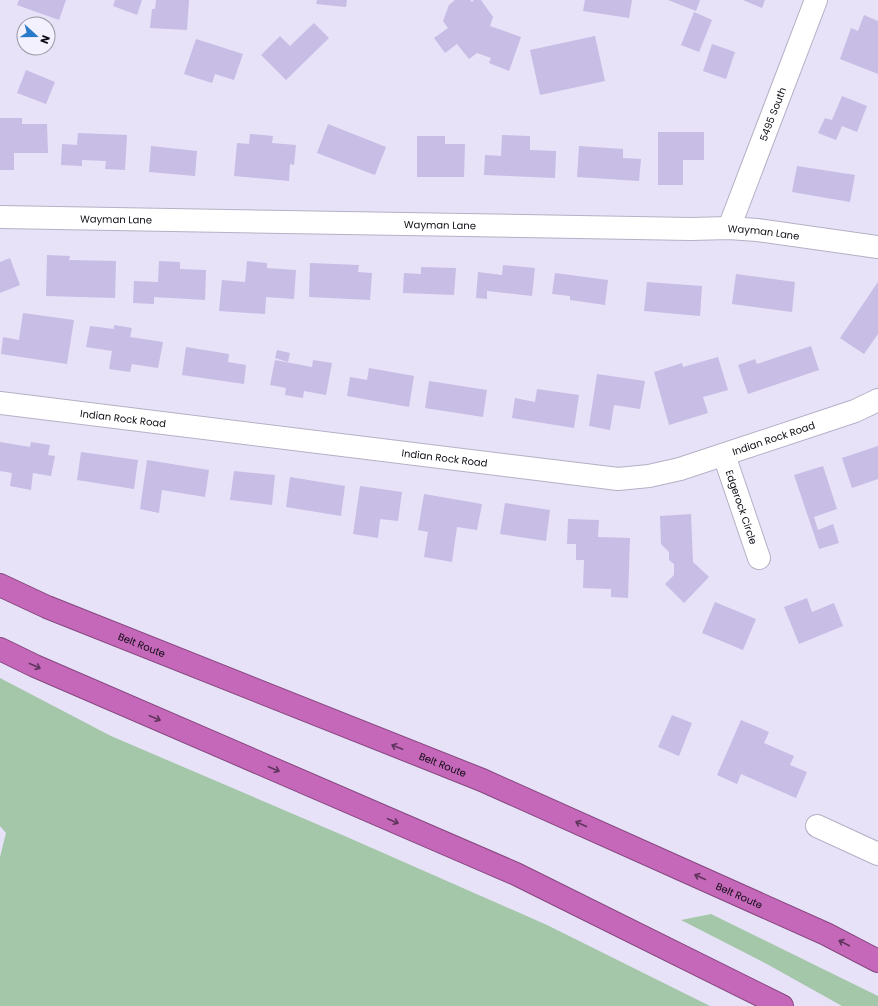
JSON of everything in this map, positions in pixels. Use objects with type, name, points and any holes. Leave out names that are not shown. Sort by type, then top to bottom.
[{"type":"highway","name":"Belt Route","points":[[0,585],[55,610],[482,780],[826,934],[878,961]]},
{"type":"highway","points":[[0,649],[35,666],[516,874],[782,1006]]},
{"type":"street","name":"5495 South","points":[[729,228],[816,0]]},
{"type":"street","name":"Wayman Lane","points":[[0,217],[729,228],[784,233],[878,247]]},
{"type":"street","name":"Indian Rock Road","points":[[0,403],[618,479],[639,478],[665,473],[724,455],[854,411],[878,400]]},
{"type":"street","name":"Edgerock Circle","points":[[724,455],[759,558]]},
{"type":"street","points":[[817,826],[878,854]]},
{"type":"green space","points":[[0,678],[111,736],[547,925],[710,1006],[0,1006],[0,857],[6,833],[0,826]]},
{"type":"green space","points":[[711,914],[878,996],[878,1006],[842,1006],[765,963],[681,920]]},
{"type":"building","points":[[19,0],[66,0],[59,20],[56,19],[56,16],[48,16],[17,5]]},
{"type":"building","points":[[115,0],[142,0],[137,15],[113,6]]},
{"type":"building","points":[[156,0],[189,0],[187,30],[150,28],[152,9],[155,9]]},
{"type":"building","points":[[317,0],[347,0],[346,7],[316,4]]},
{"type":"building","points":[[455,0],[470,0],[472,2],[474,0],[481,0],[493,17],[490,26],[521,37],[509,71],[489,63],[491,58],[477,53],[469,59],[457,44],[445,53],[434,38],[448,28],[443,21],[449,5]]},
{"type":"building","points":[[585,0],[632,0],[629,18],[583,11]]},
{"type":"building","points":[[668,0],[700,0],[696,11]]},
{"type":"building","points":[[743,0],[765,0],[762,8]]},
{"type":"building","points":[[694,12],[712,20],[699,52],[681,45]]},
{"type":"building","points":[[864,15],[878,21],[878,74],[840,59],[851,28],[858,31]]},
{"type":"building","points":[[314,23],[329,38],[286,80],[261,55],[280,36],[290,46]]},
{"type":"building","points":[[595,36],[605,81],[540,95],[530,50]]},
{"type":"building","points":[[196,39],[243,54],[234,80],[215,74],[212,83],[184,74]]},
{"type":"building","points":[[712,44],[735,52],[726,79],[703,71]]},
{"type":"building","points":[[26,70],[55,82],[46,104],[17,93]]},
{"type":"building","points":[[842,96],[867,106],[857,132],[842,126],[836,140],[818,133],[825,118],[832,120]]},
{"type":"building","points":[[0,118],[22,118],[22,124],[47,124],[48,153],[14,153],[14,170],[0,170]]},
{"type":"building","points":[[328,124],[386,147],[375,175],[317,153]]},
{"type":"building","points":[[658,132],[704,132],[704,160],[683,160],[683,185],[658,185]]},
{"type":"building","points":[[78,133],[127,135],[125,170],[105,169],[106,161],[82,160],[82,166],[61,165],[62,144],[77,145]]},
{"type":"building","points":[[250,134],[273,136],[272,143],[296,145],[294,165],[290,164],[289,181],[234,176],[237,143],[249,144]]},
{"type":"building","points":[[502,135],[530,136],[530,150],[556,151],[555,178],[484,175],[485,155],[501,156]]},
{"type":"building","points":[[417,136],[445,136],[445,144],[465,144],[464,177],[417,177]]},
{"type":"building","points":[[151,146],[197,151],[195,176],[149,172]]},
{"type":"building","points":[[579,146],[623,149],[623,158],[641,159],[639,181],[577,177]]},
{"type":"building","points":[[797,166],[855,175],[850,202],[792,192]]},
{"type":"building","points":[[47,255],[70,256],[69,260],[116,261],[115,298],[46,296]]},
{"type":"building","points":[[10,258],[20,285],[0,293],[0,262]]},
{"type":"building","points":[[159,261],[180,262],[180,269],[206,270],[205,300],[154,297],[154,304],[133,303],[134,281],[158,282]]},
{"type":"building","points":[[247,261],[267,263],[267,268],[296,270],[294,299],[266,297],[265,314],[219,311],[222,280],[245,282]]},
{"type":"building","points":[[310,263],[359,265],[358,272],[372,273],[370,300],[309,297]]},
{"type":"building","points":[[503,265],[535,268],[532,296],[487,291],[487,299],[476,298],[478,272],[502,275]]},
{"type":"building","points":[[421,267],[456,268],[454,295],[403,293],[404,273],[421,274]]},
{"type":"building","points":[[555,273],[608,280],[605,305],[570,300],[570,296],[552,294]]},
{"type":"building","points":[[736,274],[795,282],[792,312],[732,304]]},
{"type":"building","points":[[647,282],[702,286],[700,316],[644,311]]},
{"type":"building","points":[[878,282],[878,334],[864,354],[840,338]]},
{"type":"building","points":[[23,313],[74,320],[67,364],[1,354],[3,337],[19,340]]},
{"type":"building","points":[[114,325],[132,328],[130,337],[163,342],[158,368],[132,364],[130,372],[109,369],[112,351],[86,347],[90,326],[114,329]]},
{"type":"building","points":[[811,346],[819,370],[748,394],[738,365],[755,359],[757,364]]},
{"type":"building","points":[[186,347],[229,354],[228,362],[246,365],[244,384],[182,375]]},
{"type":"building","points":[[277,350],[290,353],[288,362],[275,358]]},
{"type":"building","points":[[718,357],[728,390],[703,397],[708,413],[669,425],[654,372],[682,363],[683,367]]},
{"type":"building","points":[[275,360],[312,367],[313,360],[332,363],[326,395],[304,391],[303,398],[285,395],[286,388],[270,385]]},
{"type":"building","points":[[369,368],[414,376],[409,407],[347,396],[350,377],[367,380]]},
{"type":"building","points":[[597,374],[645,381],[640,409],[614,405],[610,430],[589,426]]},
{"type":"building","points":[[429,381],[487,390],[483,417],[425,408]]},
{"type":"building","points":[[537,389],[579,395],[574,428],[512,418],[515,398],[535,402]]},
{"type":"building","points":[[0,442],[30,447],[31,442],[50,445],[48,455],[55,456],[51,476],[33,473],[31,490],[10,486],[12,473],[0,471]]},
{"type":"building","points":[[878,446],[878,479],[852,488],[842,458]]},
{"type":"building","points":[[81,452],[138,460],[134,489],[77,480]]},
{"type":"building","points":[[147,460],[209,470],[205,497],[162,490],[159,513],[140,509]]},
{"type":"building","points":[[823,466],[837,509],[814,517],[818,530],[833,524],[839,543],[819,549],[794,475]]},
{"type":"building","points":[[234,471],[275,475],[272,505],[230,500]]},
{"type":"building","points":[[290,477],[345,486],[341,516],[286,507]]},
{"type":"building","points":[[360,486],[402,492],[398,521],[380,519],[378,538],[353,534]]},
{"type":"building","points":[[424,494],[482,504],[477,530],[457,527],[452,562],[424,557],[428,532],[418,530]]},
{"type":"building","points":[[505,503],[550,510],[546,541],[500,534]]},
{"type":"building","points":[[691,514],[693,562],[709,577],[684,603],[665,584],[674,575],[674,564],[669,560],[669,552],[661,544],[660,516]]},
{"type":"building","points":[[568,519],[599,520],[598,537],[630,538],[628,598],[611,597],[611,589],[583,588],[584,560],[576,560],[576,544],[567,544]]},
{"type":"building","points":[[807,598],[812,612],[834,603],[843,626],[799,644],[784,607]]},
{"type":"building","points":[[715,602],[756,619],[743,650],[702,633]]},
{"type":"building","points":[[672,715],[692,723],[679,756],[658,747]]},
{"type":"building","points":[[741,720],[769,732],[764,743],[794,756],[790,765],[807,772],[796,798],[741,774],[737,784],[717,775]]}]
